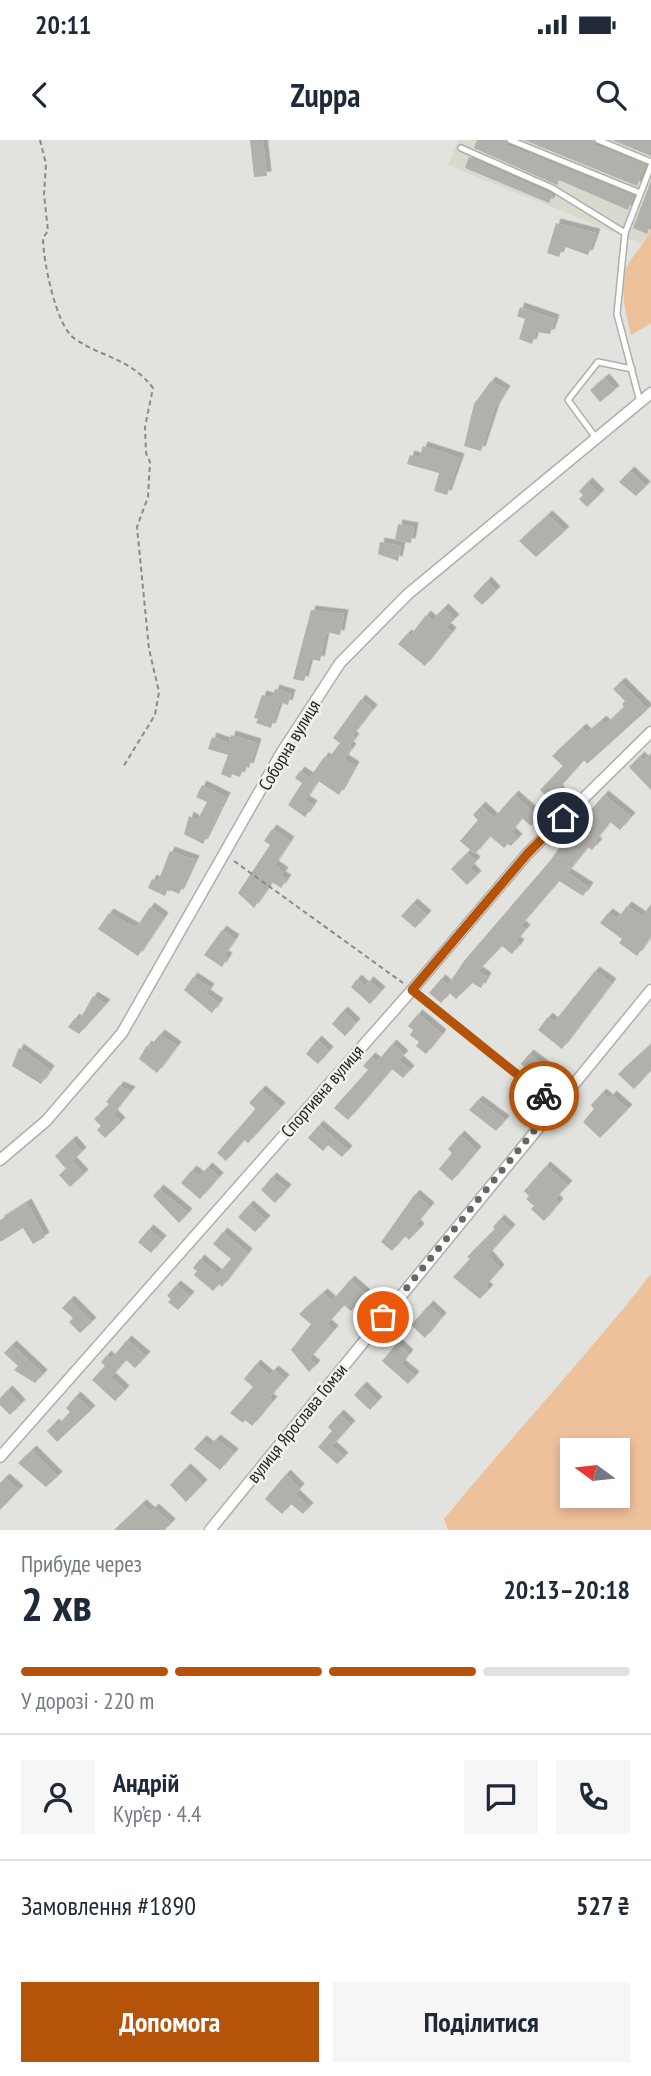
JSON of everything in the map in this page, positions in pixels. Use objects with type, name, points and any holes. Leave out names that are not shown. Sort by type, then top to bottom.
[{"type":"street","name":"Соборна вулиця","points":[[0,1160],[46,1121],[122,1033],[282,752],[340,663],[408,594],[651,393]]},
{"type":"street","name":"Спортивна вулиця","points":[[0,1457],[412,990],[528,853],[651,732]]},
{"type":"street","name":"вулиця Ярослава Гомзи","points":[[210,1530],[651,990]]},
{"type":"lane","points":[[510,140],[640,193]]},
{"type":"lane","points":[[598,140],[651,164],[625,233],[617,314],[640,402]]},
{"type":"lane","points":[[461,148],[552,188],[625,233]]},
{"type":"lane","points":[[596,438],[568,400],[598,362],[632,369]]},
{"type":"lane","points":[[412,990],[555,1105]]},
{"type":"path","points":[[40,140],[46,164],[44,194],[48,231],[43,238],[43,255],[62,323],[74,339],[117,357],[146,379],[153,388],[145,427],[146,453],[150,462],[148,497],[137,527],[149,649],[159,692],[155,715],[123,767]]},
{"type":"path","points":[[225,855],[412,990]]},
{"type":"shaded area","points":[[458,140],[651,140],[651,229],[645,245],[448,165]]},
{"type":"shaded area","points":[[651,229],[651,323],[631,335],[624,301],[625,275],[629,263]]},
{"type":"shaded area","points":[[651,1274],[651,1530],[448,1530],[444,1519]]},
{"type":"building","points":[[250,140],[263,140],[267,176],[254,177]]},
{"type":"building","points":[[477,140],[505,140],[508,145],[634,196],[628,210],[559,180],[557,185],[474,148]]},
{"type":"building","points":[[524,140],[593,140],[596,145],[646,165],[637,186]]},
{"type":"building","points":[[612,140],[651,140],[651,156]]},
{"type":"building","points":[[469,157],[550,193],[553,195],[549,203],[465,168]]},
{"type":"building","points":[[651,181],[651,223],[647,234],[633,228]]},
{"type":"building","points":[[556,223],[596,233],[588,255],[563,246],[559,257],[547,253]]},
{"type":"building","points":[[520,307],[555,319],[550,334],[536,332],[532,344],[519,339],[525,319],[517,316]]},
{"type":"building","points":[[605,378],[615,390],[600,402],[590,390]]},
{"type":"building","points":[[491,381],[506,390],[495,408],[481,451],[464,446],[474,404]]},
{"type":"building","points":[[423,446],[460,458],[447,495],[434,491],[439,473],[407,464],[410,455],[419,458]]},
{"type":"building","points":[[630,471],[646,486],[636,496],[619,482]]},
{"type":"building","points":[[588,482],[600,494],[587,507],[579,499],[583,495],[579,491]]},
{"type":"building","points":[[548,515],[565,531],[536,557],[519,541]]},
{"type":"building","points":[[398,524],[414,527],[411,543],[395,540]]},
{"type":"building","points":[[380,542],[401,546],[398,561],[378,554]]},
{"type":"building","points":[[487,581],[496,591],[482,605],[473,596]]},
{"type":"building","points":[[444,608],[455,619],[446,627],[452,632],[425,666],[398,644],[407,634],[410,636],[426,615],[432,620]]},
{"type":"building","points":[[311,610],[344,614],[340,635],[326,632],[320,661],[310,659],[304,681],[293,679]]},
{"type":"building","points":[[621,682],[648,709],[587,764],[584,760],[558,789],[561,792],[552,801],[540,790],[563,766],[552,756],[582,728],[587,733],[602,720],[606,724],[624,707],[622,704],[625,701],[613,689]]},
{"type":"building","points":[[275,689],[291,694],[288,705],[280,702],[271,728],[256,723],[258,719],[254,718],[262,695],[272,698]]},
{"type":"building","points":[[361,699],[373,709],[352,736],[355,738],[349,746],[352,748],[344,759],[355,766],[339,795],[311,776],[324,757],[328,759],[340,743],[333,738]]},
{"type":"building","points":[[231,735],[257,743],[249,768],[244,766],[240,777],[232,774],[231,778],[221,774],[228,755],[208,749],[212,737],[229,743]]},
{"type":"building","points":[[651,754],[651,790],[629,767],[640,756],[644,760]]},
{"type":"building","points":[[300,771],[317,782],[305,800],[313,805],[305,817],[288,805],[302,783],[295,778]]},
{"type":"building","points":[[202,785],[226,797],[203,844],[184,834],[189,816],[197,821],[207,802],[196,797]]},
{"type":"building","points":[[514,795],[539,817],[531,826],[522,818],[511,832],[518,838],[511,846],[508,844],[504,848],[490,836],[475,854],[460,841],[478,820],[473,815],[481,806],[494,818]]},
{"type":"building","points":[[604,795],[631,817],[620,830],[610,822],[595,841],[598,843],[592,850],[588,847],[567,873],[589,887],[583,896],[559,881],[521,925],[526,929],[516,941],[520,944],[512,954],[502,946],[478,971],[487,977],[481,988],[472,983],[456,999],[450,993],[441,1003],[429,993],[441,979],[448,985],[464,961],[550,861],[563,842],[558,838],[566,828],[572,832]]},
{"type":"building","points":[[272,829],[290,841],[274,865],[284,872],[281,876],[287,879],[281,888],[272,882],[254,908],[238,893],[270,845],[264,841]]},
{"type":"building","points":[[170,851],[195,860],[179,894],[168,889],[165,896],[148,888],[152,879],[158,882]]},
{"type":"building","points":[[467,853],[476,861],[470,868],[477,875],[467,885],[451,869]]},
{"type":"building","points":[[413,903],[427,915],[415,928],[401,916]]},
{"type":"building","points":[[651,904],[651,936],[637,956],[619,943],[622,939],[600,923],[608,913],[617,919],[627,906],[642,916]]},
{"type":"building","points":[[150,907],[164,917],[138,956],[98,929],[109,913],[136,928]]},
{"type":"building","points":[[222,930],[235,939],[224,955],[228,957],[222,967],[204,955]]},
{"type":"building","points":[[595,971],[612,983],[562,1049],[538,1030],[548,1017],[554,1022]]},
{"type":"building","points":[[193,977],[210,988],[206,994],[219,1003],[212,1013],[184,990]]},
{"type":"building","points":[[357,979],[365,986],[369,981],[381,991],[370,1004],[351,987]]},
{"type":"building","points":[[93,996],[106,1004],[79,1034],[68,1027],[75,1018],[79,1021]]},
{"type":"building","points":[[343,1011],[356,1023],[345,1036],[332,1024]]},
{"type":"building","points":[[418,1014],[442,1034],[426,1054],[416,1046],[419,1042],[410,1035],[413,1030],[408,1026]]},
{"type":"building","points":[[160,1034],[177,1046],[157,1073],[139,1059],[147,1045],[150,1047]]},
{"type":"building","points":[[317,1040],[329,1051],[318,1064],[306,1054]]},
{"type":"building","points":[[392,1044],[404,1055],[399,1060],[410,1070],[403,1078],[392,1069],[348,1120],[334,1108],[368,1070],[363,1066],[371,1057],[377,1062]]},
{"type":"building","points":[[651,1044],[651,1070],[634,1089],[618,1074]]},
{"type":"building","points":[[19,1048],[50,1070],[41,1084],[12,1066]]},
{"type":"building","points":[[529,1054],[545,1066],[537,1077],[521,1064]]},
{"type":"building","points":[[119,1086],[131,1091],[113,1114],[121,1122],[105,1138],[97,1130],[101,1126],[94,1119],[109,1104],[106,1102]]},
{"type":"building","points":[[261,1090],[281,1107],[248,1143],[244,1140],[226,1161],[217,1153],[253,1112],[255,1108],[249,1103]]},
{"type":"building","points":[[602,1093],[609,1099],[612,1095],[628,1109],[600,1138],[583,1122],[594,1109],[591,1105]]},
{"type":"building","points":[[478,1100],[505,1120],[496,1131],[469,1110]]},
{"type":"building","points":[[319,1125],[348,1150],[342,1157],[328,1145],[323,1151],[308,1138]]},
{"type":"building","points":[[460,1135],[477,1151],[452,1181],[439,1169],[452,1153],[448,1149]]},
{"type":"building","points":[[72,1140],[82,1152],[72,1161],[84,1174],[70,1187],[59,1175],[66,1169],[55,1156]]},
{"type":"building","points":[[546,1166],[568,1185],[555,1199],[559,1203],[544,1221],[531,1209],[534,1206],[526,1199],[529,1196],[524,1191]]},
{"type":"building","points":[[208,1167],[219,1177],[200,1199],[181,1183],[192,1170],[200,1176]]},
{"type":"building","points":[[272,1177],[287,1189],[275,1203],[261,1190]]},
{"type":"building","points":[[159,1189],[188,1213],[179,1223],[153,1196]]},
{"type":"building","points":[[415,1194],[430,1207],[416,1224],[420,1228],[409,1240],[405,1236],[392,1251],[381,1242]]},
{"type":"building","points":[[27,1203],[45,1237],[33,1244],[23,1228],[0,1242],[0,1220]]},
{"type":"building","points":[[249,1205],[266,1220],[255,1232],[238,1217]]},
{"type":"building","points":[[500,1219],[511,1229],[488,1255],[500,1269],[485,1286],[489,1289],[480,1299],[453,1277],[470,1259],[467,1257],[495,1229],[493,1227]]},
{"type":"building","points":[[149,1229],[162,1240],[151,1253],[138,1242]]},
{"type":"building","points":[[223,1232],[248,1253],[222,1287],[219,1284],[213,1291],[194,1275],[197,1271],[193,1268],[200,1259],[218,1274],[231,1259],[213,1244]]},
{"type":"building","points":[[350,1280],[366,1294],[351,1311],[344,1305],[327,1324],[334,1330],[309,1359],[316,1365],[309,1372],[291,1350],[311,1324],[299,1314],[323,1293],[332,1301]]},
{"type":"building","points":[[176,1285],[190,1296],[178,1310],[168,1302],[171,1299],[167,1296]]},
{"type":"building","points":[[70,1300],[92,1322],[80,1333],[69,1322],[73,1318],[62,1308]]},
{"type":"building","points":[[429,1305],[442,1317],[425,1338],[411,1325]]},
{"type":"building","points":[[127,1340],[146,1356],[135,1368],[126,1360],[111,1377],[125,1390],[115,1401],[92,1380],[105,1366],[101,1362],[107,1355],[111,1359]]},
{"type":"building","points":[[397,1343],[409,1354],[401,1364],[415,1376],[408,1384],[382,1361]]},
{"type":"building","points":[[12,1345],[43,1374],[35,1383],[14,1370],[18,1366],[4,1353]]},
{"type":"building","points":[[256,1364],[269,1375],[274,1370],[285,1379],[269,1398],[273,1401],[252,1426],[230,1413],[253,1387],[244,1379]]},
{"type":"building","points":[[362,1386],[378,1401],[370,1410],[354,1395]]},
{"type":"building","points":[[8,1390],[21,1404],[10,1415],[0,1405],[0,1398]]},
{"type":"building","points":[[76,1396],[91,1410],[57,1442],[47,1431],[55,1423],[57,1426],[70,1412],[66,1408]]},
{"type":"building","points":[[339,1414],[351,1425],[332,1446],[344,1457],[337,1464],[318,1447],[332,1431],[328,1427]]},
{"type":"building","points":[[216,1439],[234,1453],[220,1470],[194,1449],[202,1440],[210,1446]]},
{"type":"building","points":[[32,1450],[58,1476],[46,1487],[18,1463]]},
{"type":"building","points":[[186,1468],[203,1484],[186,1502],[170,1485]]},
{"type":"building","points":[[286,1474],[300,1488],[295,1494],[309,1507],[303,1514],[291,1504],[282,1514],[265,1499]]},
{"type":"building","points":[[5,1478],[19,1490],[0,1510],[0,1483]]},
{"type":"building","points":[[142,1504],[151,1512],[154,1508],[171,1523],[165,1530],[114,1530]]},
{"type":"way so far","points":[[383,1317],[555,1105],[544,1096]]},
{"type":"route","points":[[544,1096],[412,990],[528,853],[563,818]]}]
